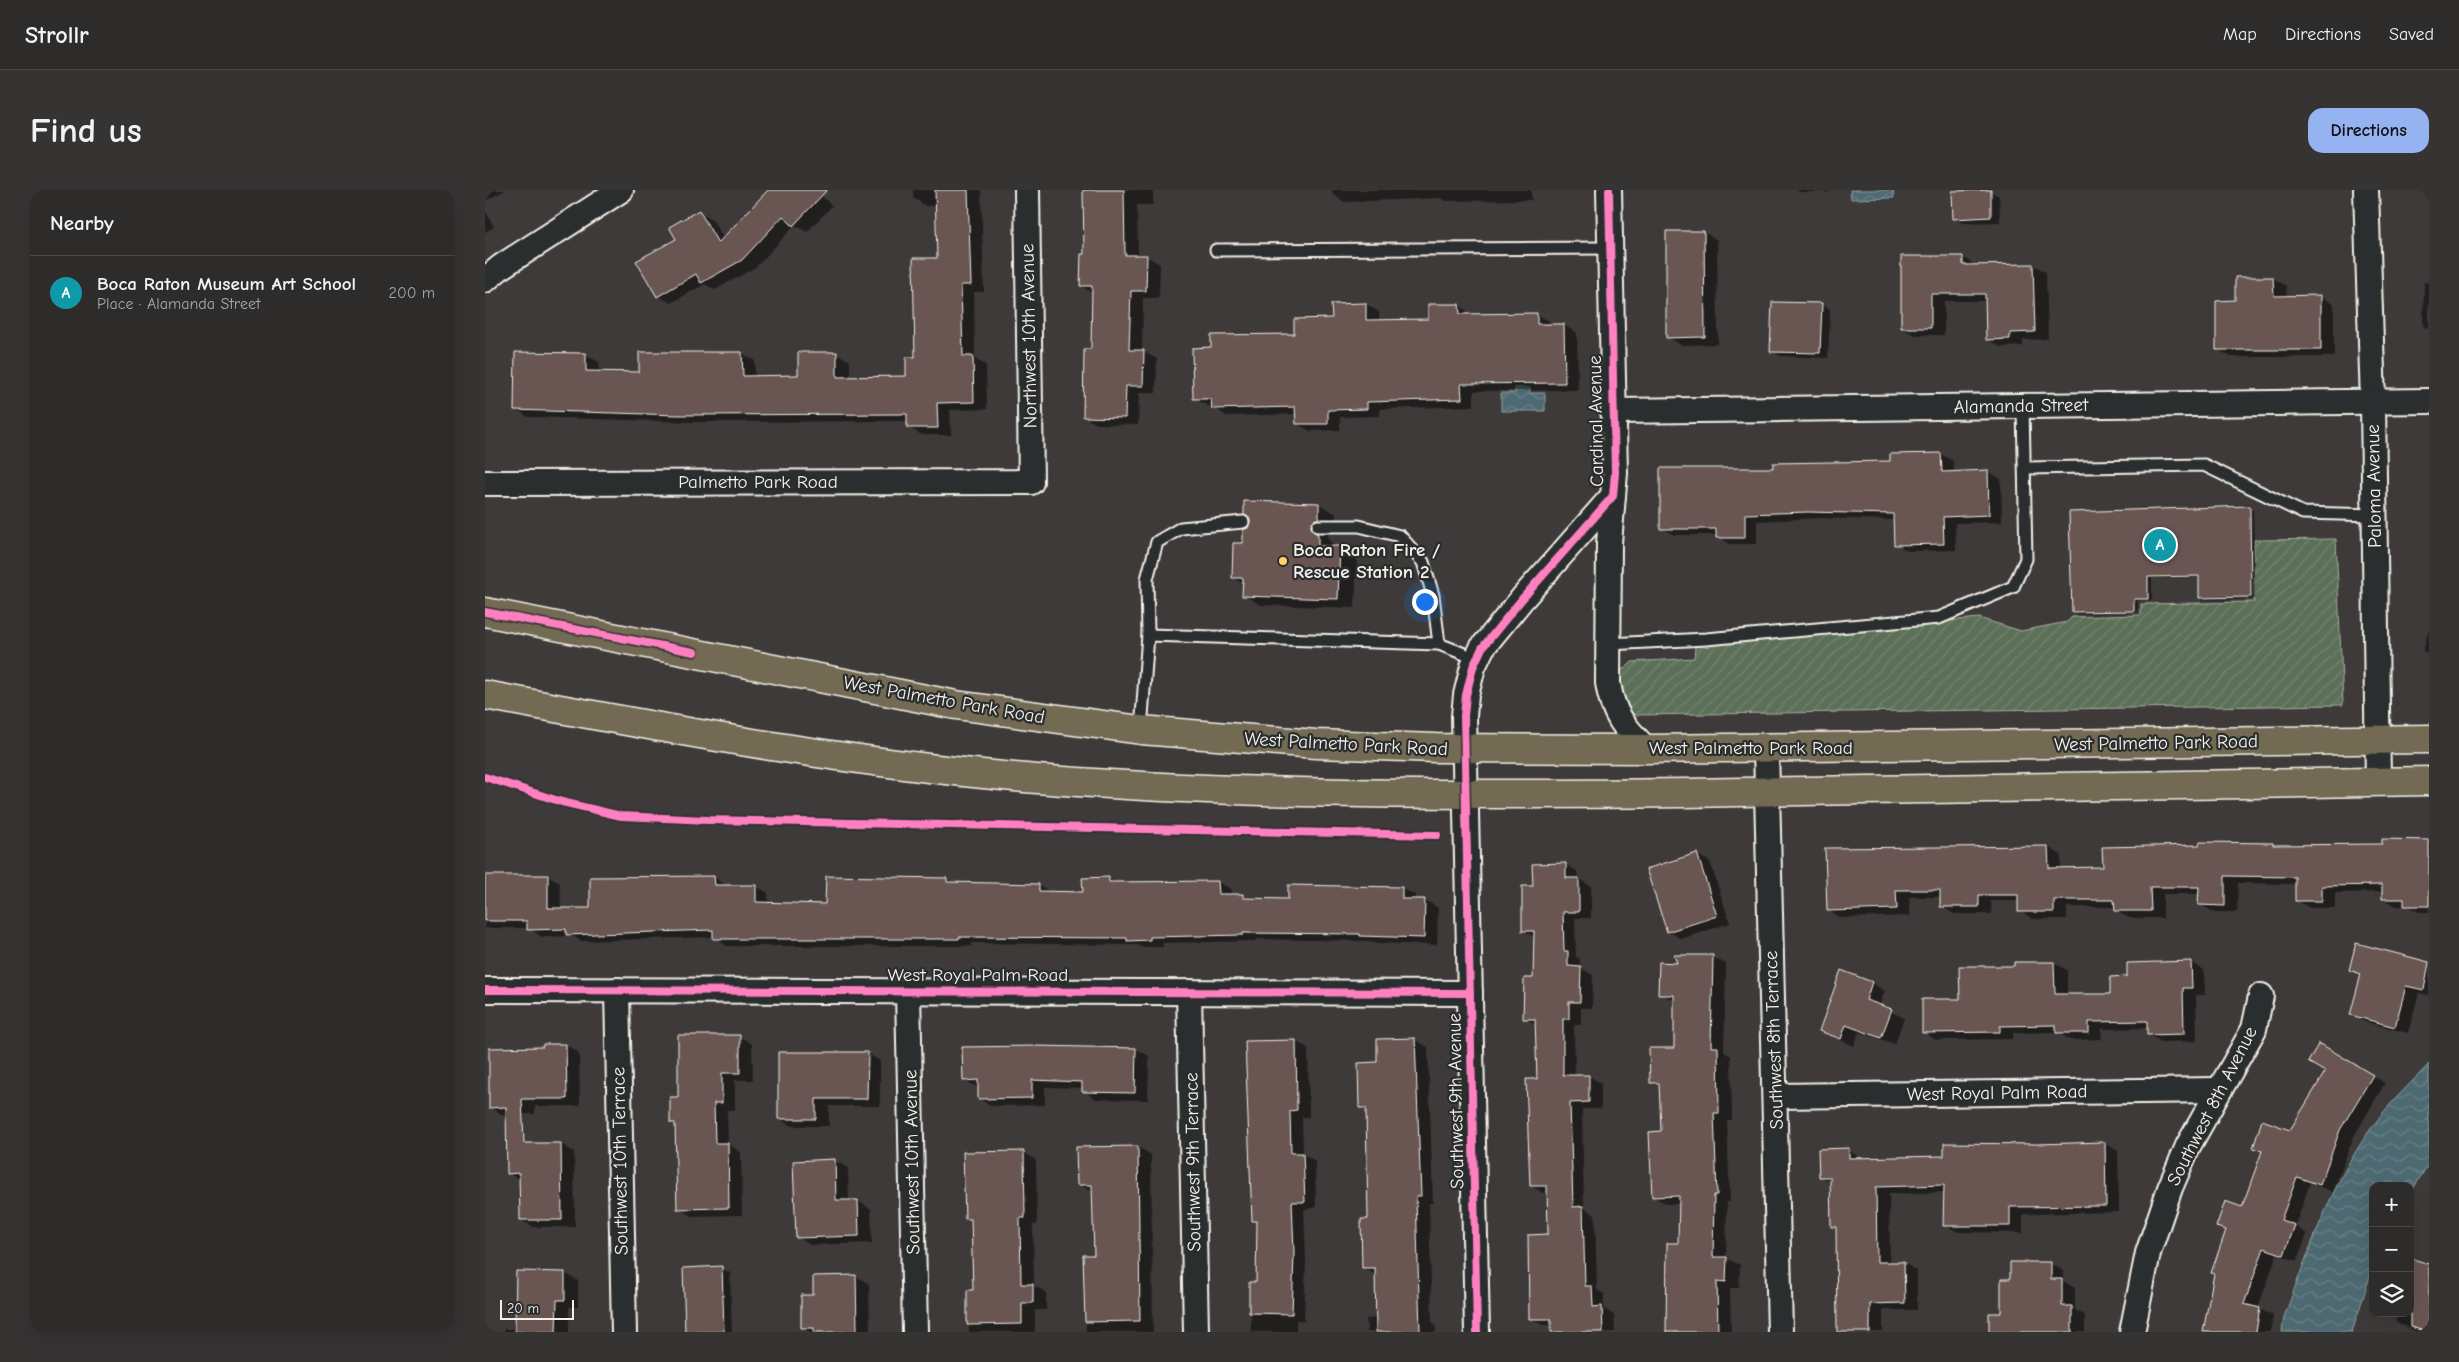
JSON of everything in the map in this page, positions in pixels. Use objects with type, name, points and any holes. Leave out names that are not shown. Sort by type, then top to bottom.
[{"type":"main road","name":"West Palmetto Park Road","points":[[485,612],[956,705],[1141,730],[1315,744],[1465,749],[1647,749],[2429,739]]},
{"type":"main road","points":[[485,695],[759,745],[1033,779],[1223,789],[1466,794],[1767,792],[2429,781]]},
{"type":"street","points":[[485,280],[502,266],[621,190]]},
{"type":"street","name":"Northwest 10th Avenue","points":[[1027,190],[1031,482]]},
{"type":"street","name":"Cardinal Avenue","points":[[1465,749],[1466,695],[1477,659],[1483,648],[1522,599],[1613,496],[1615,472],[1609,190]]},
{"type":"street","name":"Paloma Avenue","points":[[2366,190],[2373,402],[2377,782]]},
{"type":"street","name":"Alamanda Street","points":[[1613,411],[2429,401]]},
{"type":"street","name":"Palmetto Park Road","points":[[485,483],[1031,482]]},
{"type":"street","points":[[1613,496],[1609,543],[1608,683],[1611,700],[1618,718],[1647,749]]},
{"type":"street","name":"Southwest 8th Terrace","points":[[1766,748],[1776,1096],[1780,1332]]},
{"type":"street","name":"Southwest 9th Avenue","points":[[1465,749],[1477,1332]]},
{"type":"street","name":"West Royal Palm Road","points":[[485,990],[1470,992]]},
{"type":"street","name":"Southwest 10th Terrace","points":[[617,990],[624,1332]]},
{"type":"street","name":"Southwest 10th Avenue","points":[[909,991],[915,1332]]},
{"type":"street","name":"Southwest 9th Terrace","points":[[1189,992],[1196,1332]]},
{"type":"street","name":"Southwest 8th Avenue","points":[[2132,1332],[2137,1297],[2148,1252],[2170,1188],[2188,1146],[2254,1029],[2261,996]]},
{"type":"street","name":"West Royal Palm Road","points":[[1776,1096],[2218,1090]]},
{"type":"lane","points":[[1216,250],[1610,248]]},
{"type":"lane","points":[[1608,644],[1706,640],[1939,618],[2013,587],[2026,560],[2026,468],[2023,406]]},
{"type":"lane","points":[[2026,468],[2204,465],[2303,513],[2375,515]]},
{"type":"lane","points":[[1141,730],[1148,635],[1147,579],[1157,542],[1181,528],[1243,522]]},
{"type":"lane","points":[[1319,526],[1359,526],[1400,536],[1423,562],[1433,595],[1439,644]]},
{"type":"lane","points":[[1148,635],[1439,644],[1477,659]]},
{"type":"green space","points":[[2336,539],[2343,705],[1635,715],[1623,706],[1617,671],[1626,668],[1632,662],[1694,658],[1695,646],[1979,618],[2021,631],[2067,622],[2072,617],[2141,615],[2141,604],[2254,602],[2254,540]]},
{"type":"water","points":[[1850,190],[1893,190],[1894,198],[1851,199]]},
{"type":"water","points":[[1515,388],[1530,388],[1530,393],[1545,393],[1545,411],[1501,411],[1501,393],[1515,393]]},
{"type":"water","points":[[2429,1064],[2429,1163],[2414,1187],[2414,1182],[2369,1182],[2369,1279],[2352,1332],[2282,1332],[2284,1317],[2315,1235],[2339,1182],[2369,1131],[2387,1108]]},
{"type":"building","points":[[768,190],[827,190],[793,226],[783,216],[742,260],[701,283],[696,274],[657,297],[636,261],[676,239],[669,227],[699,210],[718,243]]},
{"type":"building","points":[[935,190],[968,190],[971,285],[961,285],[963,356],[973,356],[974,402],[937,403],[938,428],[907,428],[907,414],[679,415],[514,410],[515,352],[586,353],[586,371],[639,372],[639,352],[742,352],[743,376],[798,375],[798,352],[837,352],[837,377],[906,376],[906,357],[915,357],[913,258],[937,258]]},
{"type":"building","points":[[1083,190],[1124,190],[1125,255],[1147,255],[1146,291],[1131,291],[1129,350],[1144,350],[1143,386],[1126,386],[1125,418],[1083,417],[1084,349],[1091,349],[1092,286],[1080,286],[1081,254],[1084,254]]},
{"type":"building","points":[[1991,190],[1991,217],[1953,219],[1952,191]]},
{"type":"building","points":[[1666,231],[1704,231],[1705,337],[1666,338]]},
{"type":"building","points":[[1901,256],[1963,256],[1963,265],[2033,264],[2035,332],[2010,333],[2010,339],[1986,340],[1985,294],[1931,294],[1931,328],[1901,328]]},
{"type":"building","points":[[2235,277],[2273,277],[2274,296],[2321,295],[2321,350],[2216,350],[2216,301],[2235,300]]},
{"type":"building","points":[[1772,302],[1822,303],[1820,353],[1770,352]]},
{"type":"building","points":[[1366,303],[1366,320],[1428,319],[1428,304],[1459,304],[1460,314],[1537,313],[1537,324],[1564,324],[1565,383],[1461,384],[1462,399],[1367,402],[1367,409],[1328,410],[1328,424],[1296,424],[1295,407],[1212,409],[1211,399],[1193,399],[1192,348],[1211,347],[1211,335],[1294,334],[1294,319],[1332,318],[1331,304]]},
{"type":"building","points":[[1941,453],[1942,472],[1988,470],[1989,515],[1943,517],[1944,544],[1894,545],[1893,514],[1808,512],[1745,514],[1745,538],[1716,538],[1716,529],[1660,529],[1660,468],[1773,468],[1773,463],[1890,461],[1890,454]]},
{"type":"building","points":[[1244,501],[1319,503],[1319,518],[1314,520],[1311,526],[1314,532],[1318,534],[1318,546],[1340,546],[1338,599],[1242,596],[1243,578],[1232,578],[1233,543],[1243,543],[1243,530],[1248,528],[1250,522],[1249,517],[1244,515]]},
{"type":"building","points":[[2250,506],[2251,597],[2199,598],[2199,576],[2148,577],[2148,599],[2134,599],[2134,611],[2072,612],[2069,512]]},
{"type":"building","points":[[2382,839],[2429,840],[2429,906],[2404,906],[2404,899],[2382,899],[2382,885],[2322,886],[2322,901],[2295,901],[2295,877],[2225,876],[2225,906],[2198,905],[2199,887],[2150,887],[2151,911],[2115,911],[2114,900],[2054,900],[2054,912],[2018,912],[2018,895],[1979,895],[1979,907],[1940,907],[1940,890],[1896,890],[1897,909],[1827,911],[1825,848],[2048,846],[2049,868],[2103,867],[2102,847],[2199,845],[2200,842],[2273,843],[2273,845],[2382,844]]},
{"type":"building","points":[[1697,853],[1717,916],[1667,932],[1646,869]]},
{"type":"building","points":[[1566,863],[1566,878],[1579,878],[1579,912],[1563,912],[1564,951],[1568,951],[1568,966],[1581,967],[1580,1002],[1569,1002],[1569,1019],[1563,1019],[1563,1075],[1589,1075],[1589,1102],[1570,1103],[1573,1207],[1583,1206],[1585,1286],[1592,1286],[1593,1307],[1602,1306],[1603,1332],[1551,1332],[1551,1319],[1529,1319],[1528,1235],[1548,1234],[1547,1186],[1530,1186],[1526,1079],[1537,1079],[1535,1019],[1523,1019],[1524,978],[1533,978],[1534,931],[1522,931],[1522,886],[1533,886],[1532,864]]},
{"type":"building","points":[[485,875],[548,875],[548,908],[590,908],[590,877],[714,876],[715,885],[756,885],[756,902],[825,904],[826,876],[947,878],[947,882],[1039,884],[1039,891],[1083,892],[1082,878],[1109,877],[1109,882],[1218,881],[1219,894],[1243,894],[1243,898],[1288,899],[1288,885],[1402,887],[1402,899],[1425,899],[1424,938],[1360,936],[1360,934],[1243,933],[1243,935],[1150,937],[1150,940],[1127,941],[1127,938],[959,937],[959,939],[713,939],[713,930],[566,935],[566,929],[527,930],[527,921],[485,921]]},
{"type":"building","points":[[2356,943],[2429,962],[2424,990],[2406,986],[2395,1027],[2350,1015],[2361,974],[2349,970]]},
{"type":"building","points":[[1674,955],[1713,955],[1711,1047],[1718,1047],[1719,1113],[1714,1113],[1717,1195],[1714,1195],[1713,1257],[1727,1257],[1726,1282],[1717,1281],[1718,1332],[1666,1332],[1667,1243],[1678,1243],[1679,1196],[1652,1197],[1649,1132],[1661,1131],[1659,1083],[1650,1083],[1649,1048],[1674,1048],[1674,995],[1658,995],[1659,962],[1677,963]]},
{"type":"building","points":[[2191,961],[2192,988],[2183,988],[2184,1034],[2147,1035],[2147,1021],[2089,1022],[2089,1033],[2056,1033],[2056,1025],[2000,1026],[2000,1032],[1922,1033],[1922,999],[1960,999],[1959,966],[2014,966],[2014,962],[2054,962],[2055,994],[2110,994],[2110,977],[2127,976],[2127,963]]},
{"type":"building","points":[[1841,970],[1872,982],[1866,1000],[1892,1009],[1881,1038],[1846,1025],[1841,1039],[1819,1031]]},
{"type":"building","points":[[678,1035],[740,1035],[740,1073],[722,1073],[722,1103],[714,1103],[715,1143],[728,1143],[729,1208],[677,1209],[675,1123],[670,1123],[670,1097],[678,1097]]},
{"type":"building","points":[[1415,1038],[1421,1196],[1416,1196],[1420,1332],[1376,1332],[1375,1268],[1362,1268],[1361,1219],[1368,1219],[1366,1108],[1359,1108],[1358,1063],[1377,1062],[1377,1039]]},
{"type":"building","points":[[1296,1040],[1297,1110],[1290,1111],[1291,1153],[1303,1153],[1305,1202],[1292,1202],[1294,1252],[1292,1314],[1249,1313],[1249,1282],[1256,1282],[1257,1221],[1252,1221],[1245,1041]]},
{"type":"building","points":[[2319,1043],[2373,1075],[2340,1130],[2320,1185],[2297,1177],[2281,1220],[2295,1225],[2284,1255],[2264,1248],[2244,1304],[2260,1308],[2256,1332],[2203,1332],[2214,1274],[2211,1273],[2226,1230],[2216,1227],[2225,1201],[2242,1207],[2262,1151],[2253,1148],[2262,1120],[2290,1130],[2325,1072],[2308,1062]]},
{"type":"building","points":[[543,1044],[566,1044],[567,1099],[522,1099],[524,1143],[561,1143],[562,1220],[520,1220],[519,1173],[507,1174],[506,1107],[489,1108],[489,1048],[543,1047]]},
{"type":"building","points":[[962,1047],[1136,1048],[1135,1093],[1082,1092],[1082,1082],[1032,1080],[1032,1098],[978,1099],[978,1080],[963,1081]]},
{"type":"building","points":[[778,1052],[868,1052],[867,1099],[816,1099],[816,1119],[778,1119]]},
{"type":"building","points":[[2105,1142],[2106,1206],[2010,1207],[2010,1226],[1943,1226],[1944,1185],[1876,1187],[1877,1262],[1904,1262],[1905,1303],[1870,1304],[1870,1332],[1837,1332],[1836,1227],[1831,1227],[1830,1177],[1819,1177],[1818,1149],[1849,1148],[1849,1158],[1944,1156],[1944,1143],[2038,1144]]},
{"type":"building","points":[[1138,1146],[1140,1321],[1085,1322],[1083,1255],[1094,1255],[1092,1185],[1077,1185],[1076,1147]]},
{"type":"building","points":[[1024,1151],[1025,1218],[1020,1218],[1021,1284],[1033,1284],[1033,1303],[1022,1303],[1022,1324],[967,1325],[967,1290],[973,1290],[971,1219],[965,1219],[963,1152]]},
{"type":"building","points":[[835,1159],[836,1200],[858,1200],[859,1236],[796,1238],[793,1161]]},
{"type":"building","points":[[2414,1259],[2429,1264],[2429,1332],[2410,1327],[2410,1317],[2414,1317]]},
{"type":"building","points":[[2010,1262],[2051,1262],[2051,1279],[2062,1279],[2062,1306],[2072,1306],[2072,1332],[1989,1332],[1989,1313],[2001,1313],[2001,1279],[2010,1279]]},
{"type":"building","points":[[722,1266],[724,1332],[685,1332],[683,1268]]},
{"type":"building","points":[[516,1271],[565,1272],[565,1300],[557,1300],[556,1332],[515,1332]]},
{"type":"building","points":[[856,1275],[857,1332],[814,1332],[814,1328],[801,1328],[801,1295],[813,1295],[813,1276]]},
{"type":"cycle path","points":[[1477,1332],[1464,716],[1466,695],[1473,667],[1482,648],[1522,599],[1613,496],[1615,473],[1609,190]]},
{"type":"cycle path","points":[[485,612],[694,652]]},
{"type":"cycle path","points":[[485,777],[562,802],[621,816],[708,820],[1437,835]]},
{"type":"cycle path","points":[[485,990],[1470,993]]},
{"type":"place","name":"Boca Raton Museum Art School","points":[[2160,545]]},
{"type":"place","name":"Boca Raton Fire / Rescue Station 2","points":[[1283,561]]}]
